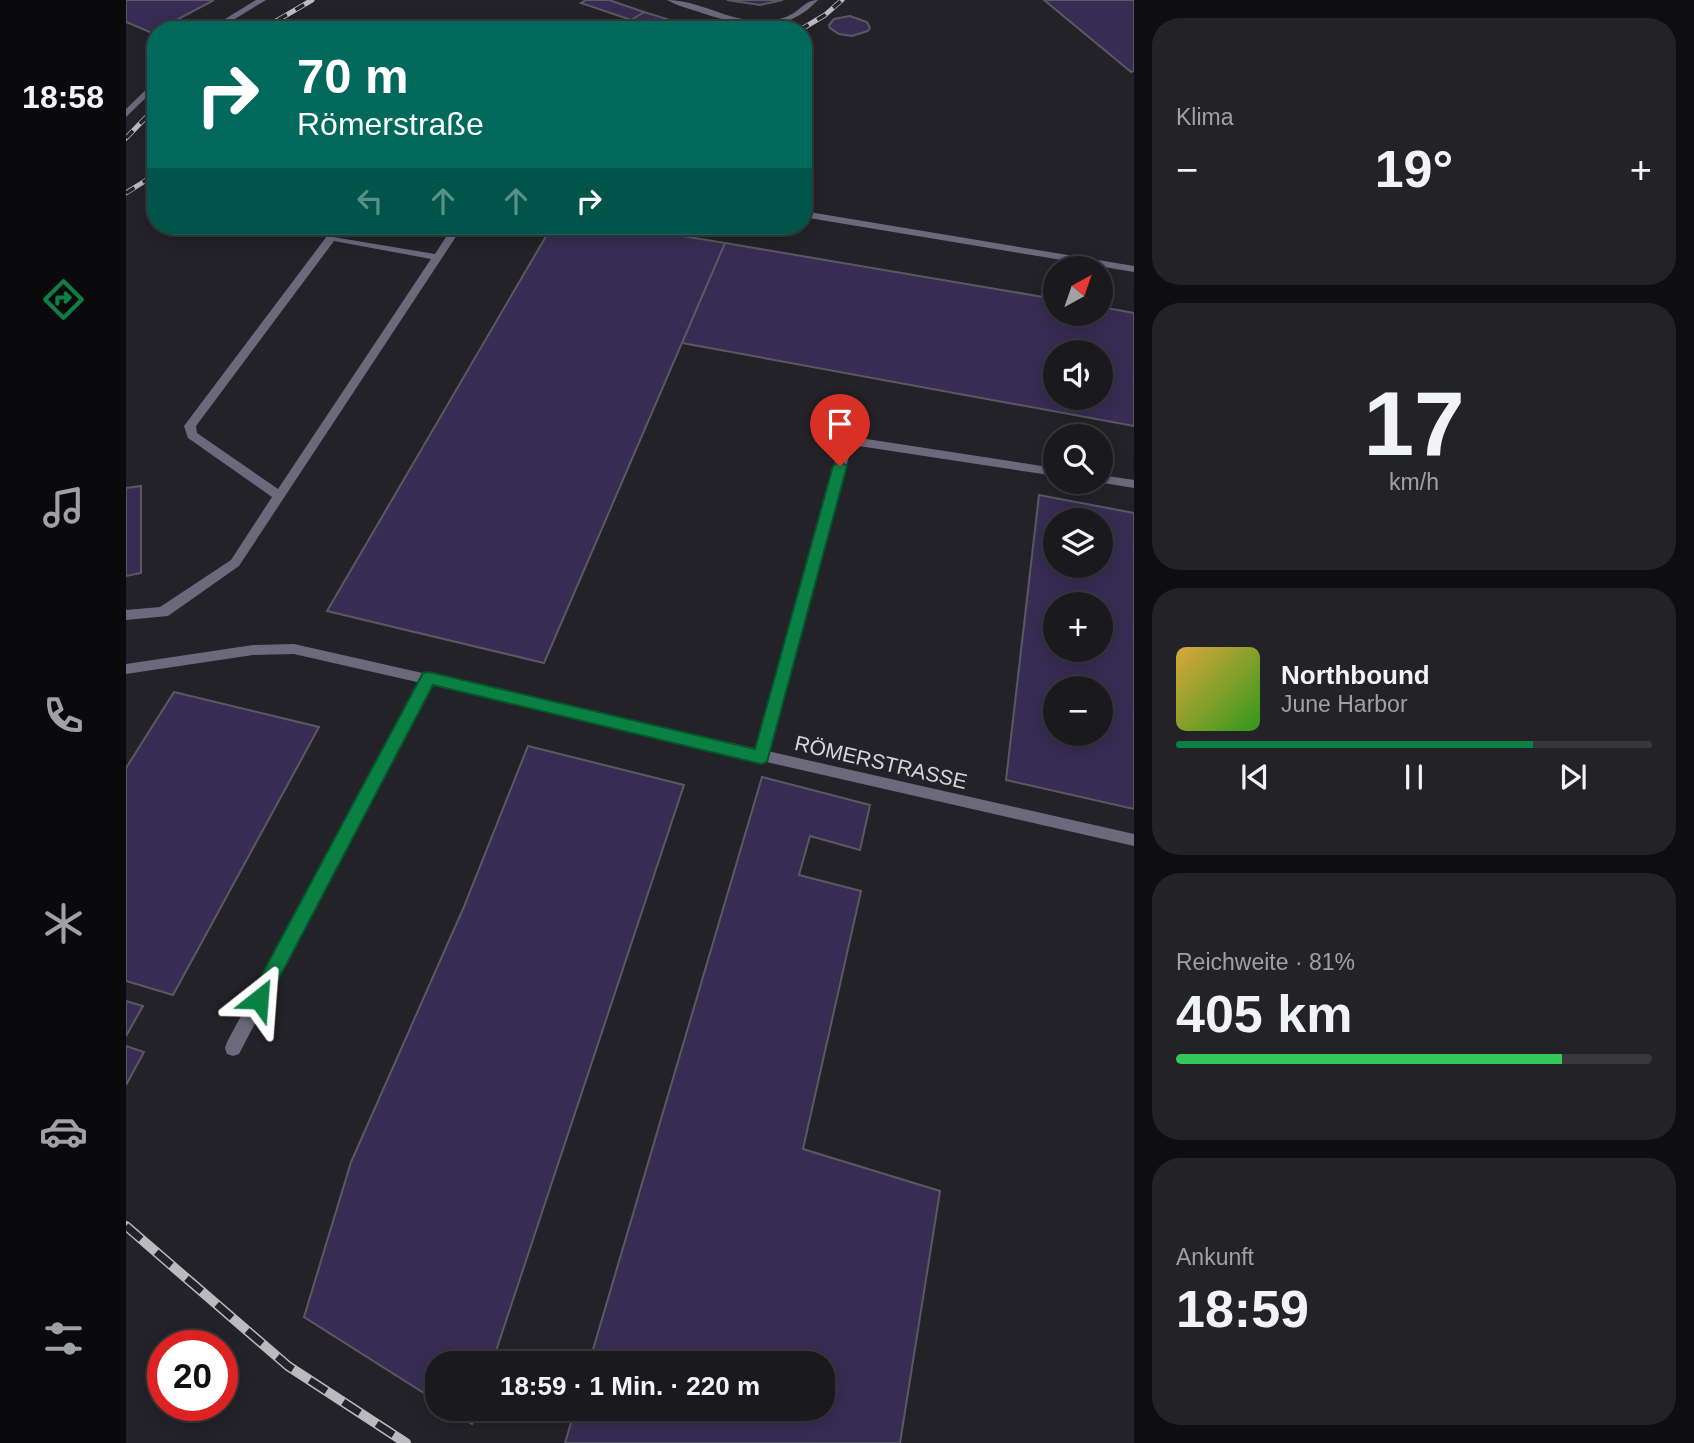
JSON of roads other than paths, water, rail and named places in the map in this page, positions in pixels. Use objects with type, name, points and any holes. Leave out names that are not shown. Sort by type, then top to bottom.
[{"type":"street","points":[[226,21],[262,0]]},
{"type":"street","points":[[671,0],[745,21]]},
{"type":"street","points":[[779,21],[794,17],[814,0]]},
{"type":"street","points":[[126,114],[147,92]]},
{"type":"street","points":[[812,215],[1134,269]]},
{"type":"street","points":[[126,615],[163,612],[235,563],[452,235]]},
{"type":"street","points":[[279,496],[191,435],[190,426],[331,238],[437,257]]},
{"type":"street","points":[[761,757],[847,440],[1043,470]]},
{"type":"street","points":[[1113,481],[1134,484]]},
{"type":"street","name":"RÖMERSTRASSE","points":[[126,669],[253,650],[294,649],[1134,840]]},
{"type":"street","points":[[233,1048],[429,678]]},
{"type":"railway","points":[[276,21],[312,0]]},
{"type":"railway","points":[[812,23],[842,0]]},
{"type":"railway","points":[[126,138],[147,116]]},
{"type":"railway","points":[[126,193],[147,180]]},
{"type":"railway","points":[[126,1226],[288,1366],[406,1443]]}]
